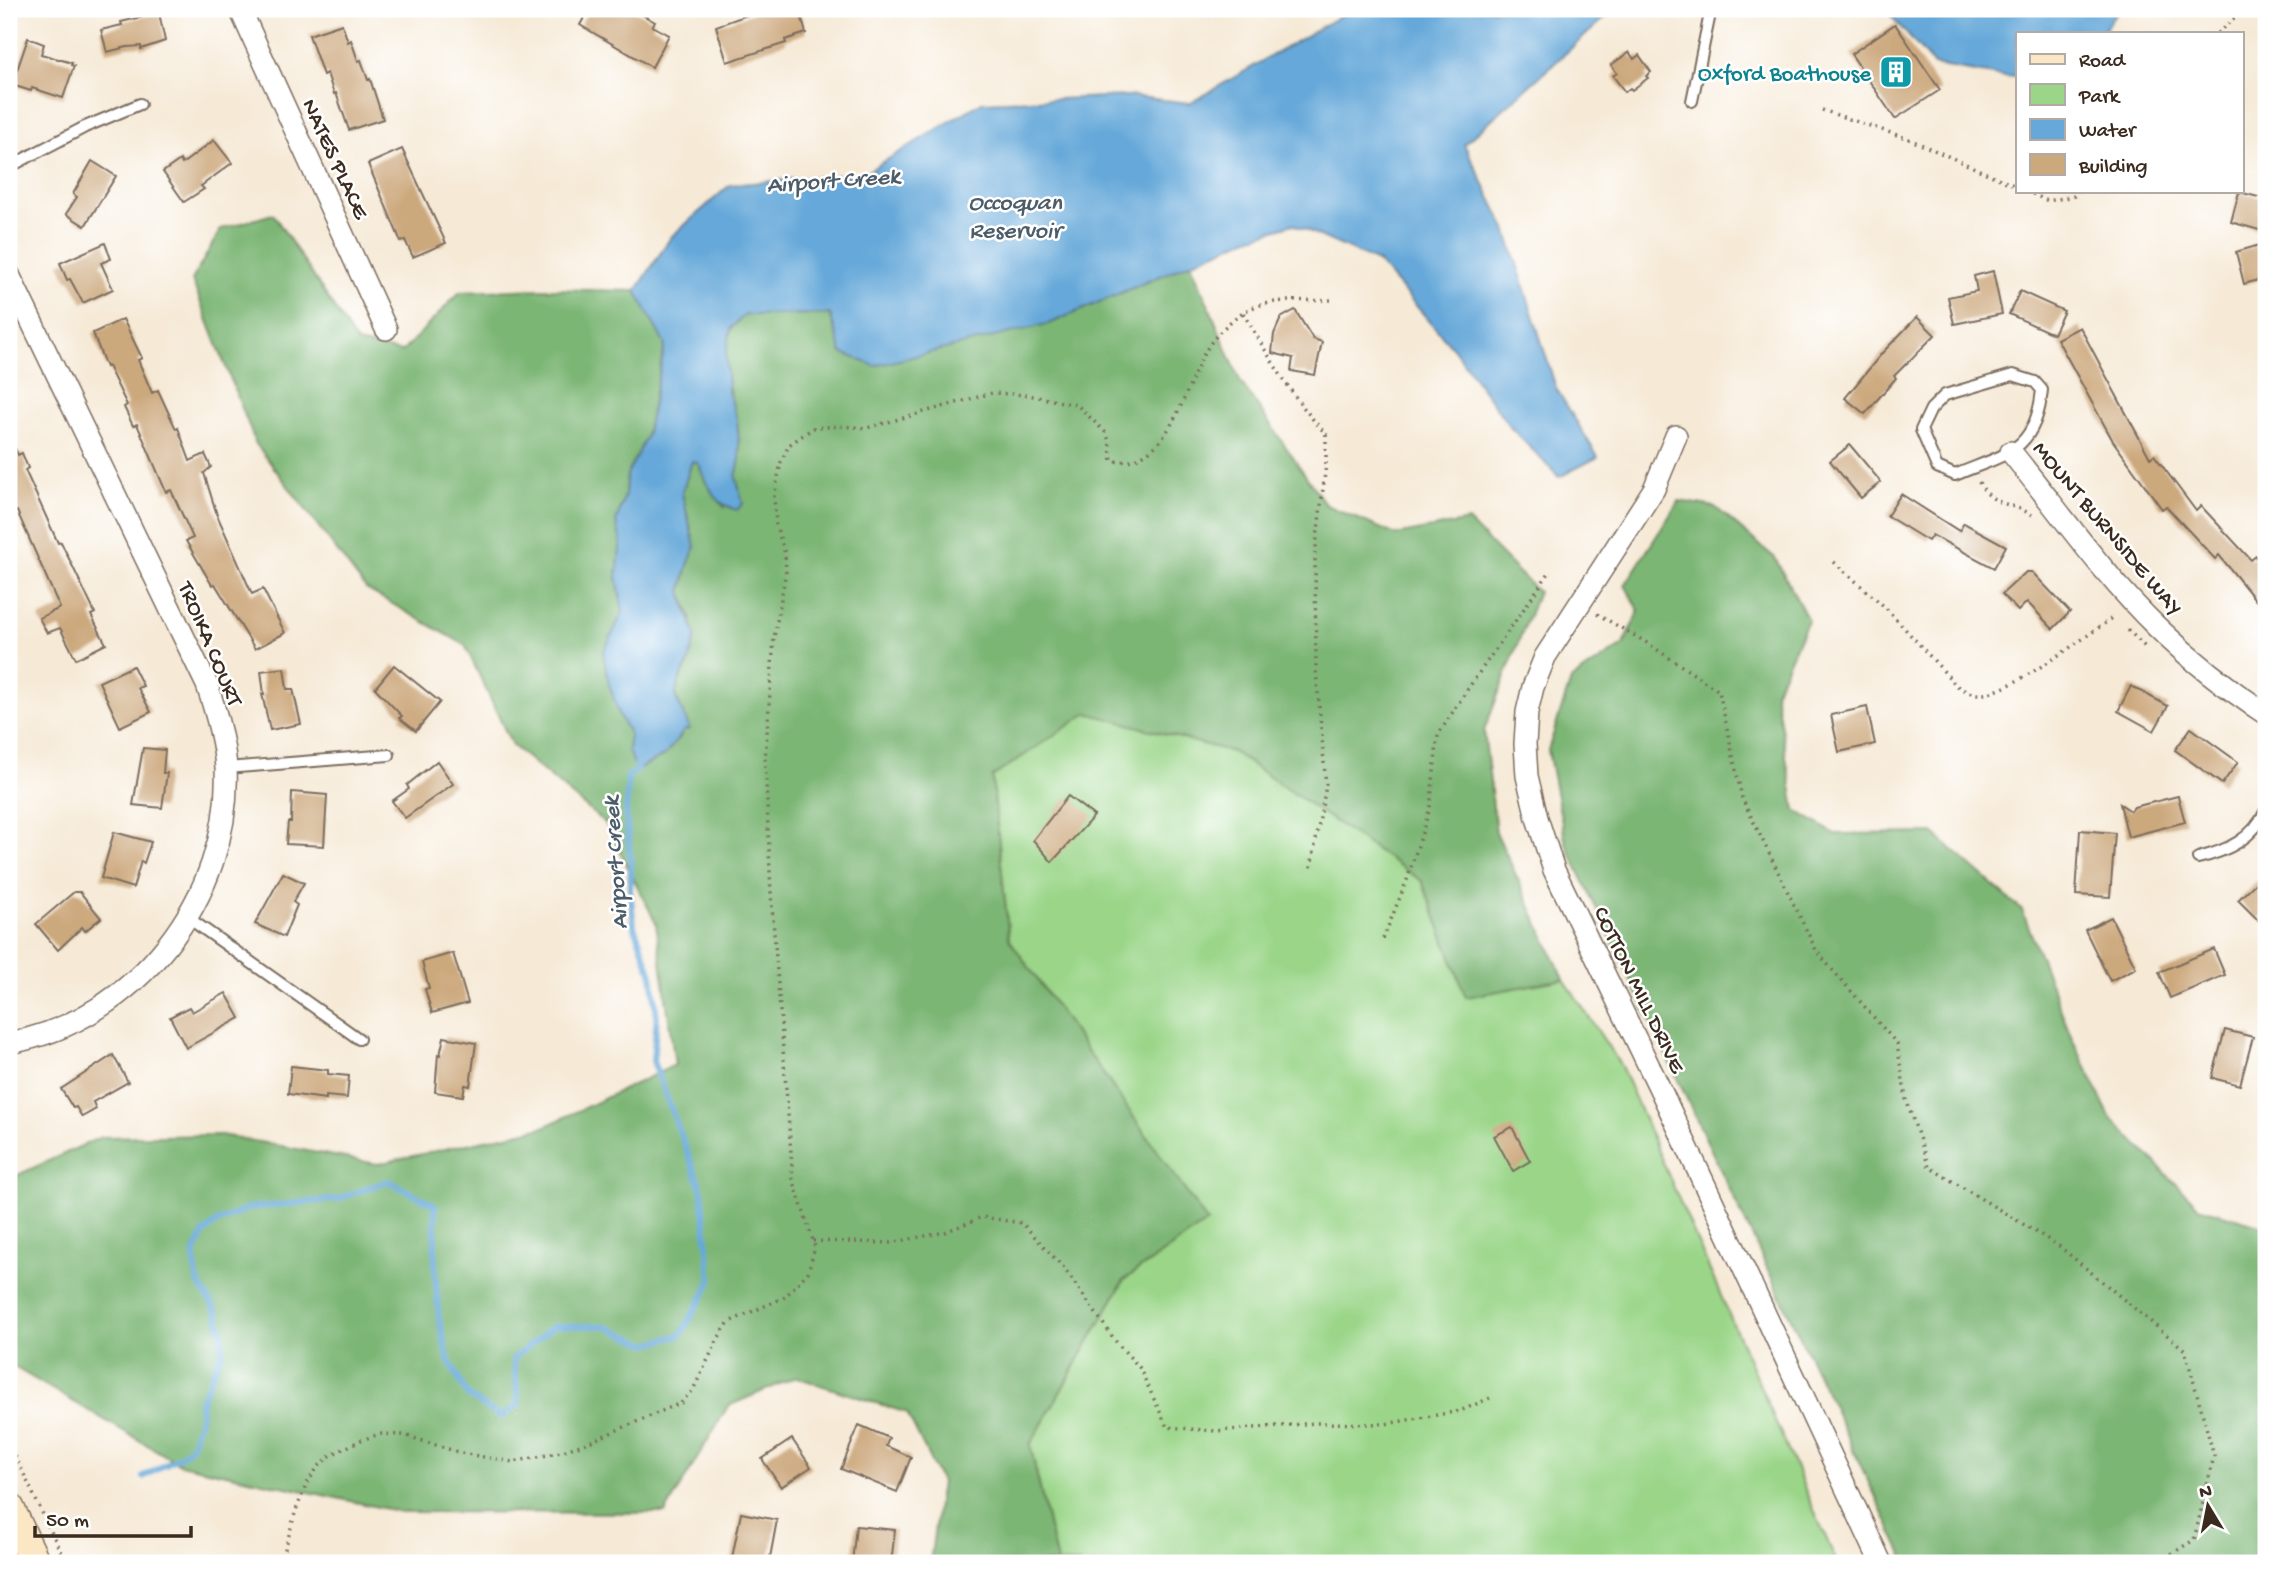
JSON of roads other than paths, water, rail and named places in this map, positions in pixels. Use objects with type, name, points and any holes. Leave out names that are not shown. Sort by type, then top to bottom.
[{"type":"street","name":"NATES PLACE","points":[[240,9],[386,330]]},
{"type":"street","name":"TROIKA COURT","points":[[9,275],[207,685],[219,723],[226,768],[223,822],[212,864],[187,917],[158,957],[132,983],[98,1009],[60,1028],[9,1043]]},
{"type":"street","name":"COTTON MILL DRIVE","points":[[1676,436],[1654,489],[1545,657],[1533,687],[1528,712],[1525,744],[1527,776],[1536,818],[1555,870],[1881,1563]]},
{"type":"street","name":"MOUNT BURNSIDE WAY","points":[[2011,452],[2116,583],[2157,627],[2202,667],[2266,714]]},
{"type":"street","points":[[9,1508],[35,1563]]},
{"type":"lane","points":[[1692,101],[1711,9]]},
{"type":"lane","points":[[9,167],[85,127],[141,104]]},
{"type":"lane","points":[[2013,375],[2035,382],[2042,390],[2041,407],[2029,437],[2011,452],[1955,475],[1937,467],[1921,430],[1931,410],[1945,395],[2013,375]]},
{"type":"lane","points":[[226,768],[389,755]]},
{"type":"lane","points":[[2198,858],[2235,846],[2251,833],[2266,810]]},
{"type":"lane","points":[[187,917],[359,1039]]},
{"type":"water","name":"Occoquan Reservoir","points":[[1352,9],[1615,9],[1464,144],[1506,229],[1556,388],[1598,457],[1559,477],[1511,428],[1453,348],[1378,262],[1293,224],[1246,239],[1051,323],[875,366],[842,353],[830,314],[745,315],[731,328],[726,353],[728,391],[737,419],[740,459],[736,477],[743,504],[737,510],[721,503],[712,492],[698,463],[692,461],[682,493],[695,547],[681,592],[696,636],[675,696],[690,729],[685,730],[665,755],[637,770],[628,751],[630,735],[619,715],[603,653],[623,612],[617,576],[621,541],[616,522],[625,495],[627,475],[646,437],[665,345],[636,291],[671,237],[730,185],[865,173],[982,102],[1130,96],[1190,103]]},
{"type":"water","points":[[1885,9],[2119,9],[2103,32],[2016,32],[2016,76],[2005,77],[1934,65]]},
{"type":"waterway","name":"Airport Creek","points":[[143,1477],[182,1455],[192,1445],[201,1414],[200,1403],[222,1352],[222,1334],[217,1312],[198,1282],[194,1254],[203,1234],[217,1222],[249,1208],[338,1199],[388,1181],[435,1205],[435,1270],[439,1319],[448,1359],[468,1396],[501,1417],[519,1404],[513,1359],[554,1326],[604,1326],[647,1344],[681,1335],[711,1282],[702,1191],[653,1061],[657,1016],[652,975],[634,926],[626,817],[628,776],[637,770],[637,761]]},
{"type":"place","name":"Oxford Boathouse","points":[[1896,72]]}]
